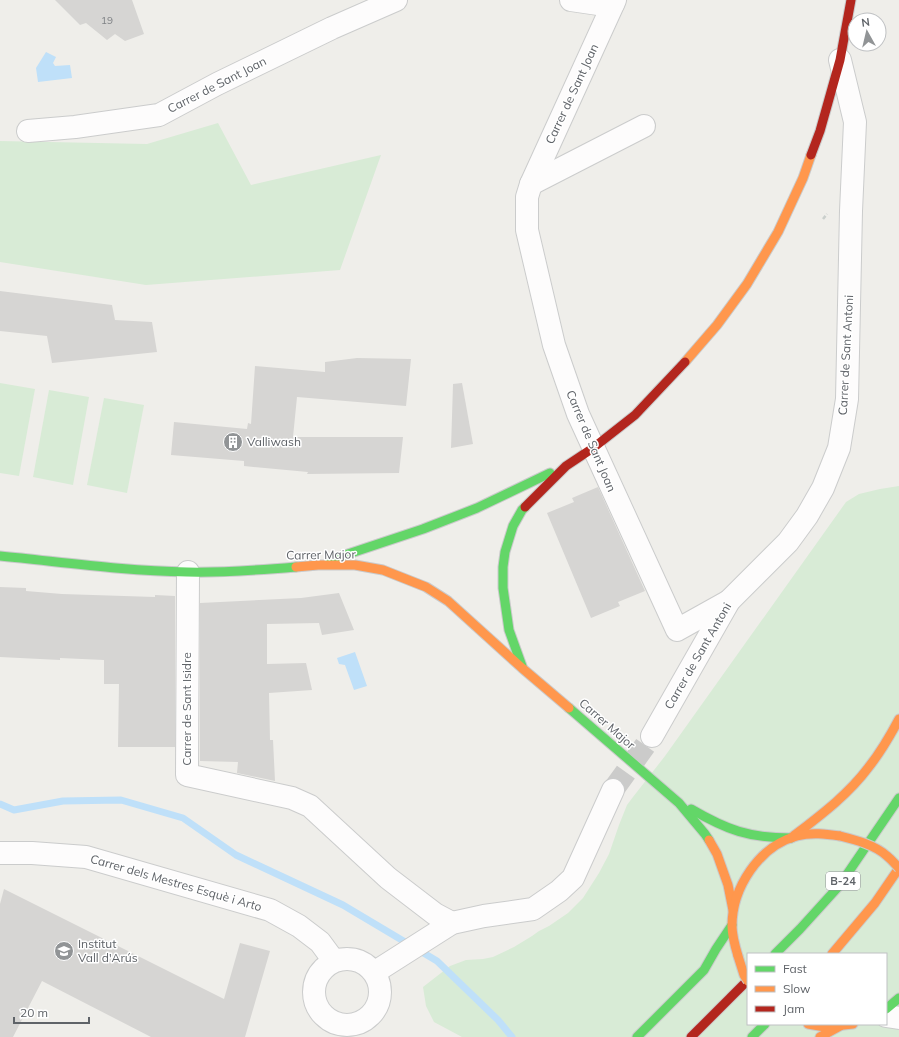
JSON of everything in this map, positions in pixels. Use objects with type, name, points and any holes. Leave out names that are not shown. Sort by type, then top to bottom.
[{"type":"main road","points":[[522,668],[509,630],[503,588],[505,552],[513,526],[522,510],[536,494],[566,466],[593,448],[635,415],[682,366],[717,325],[747,284],[778,232],[803,178],[820,131],[840,60],[851,0]]},
{"type":"main road","points":[[318,565],[367,547],[423,530],[477,508],[566,466]]},
{"type":"main road","name":"Carrer Major","points":[[0,556],[143,570],[188,572],[241,572],[318,565],[355,566],[383,570],[402,576],[426,587],[448,601],[522,668],[679,803],[705,834],[717,854],[728,885],[733,910]]},
{"type":"main road","points":[[747,980],[744,976],[738,956],[732,925],[733,910],[742,886],[753,865],[771,850],[792,838],[843,796],[862,776],[876,758],[899,719]]},
{"type":"main road","name":"B-24","points":[[776,953],[839,886],[899,798]]},
{"type":"main road","name":"Carrer Major","points":[[679,803],[711,821],[731,830],[752,836],[792,838]]},
{"type":"main road","points":[[792,838],[812,834],[840,836],[854,839],[869,845],[887,856],[899,868],[875,903],[833,953]]},
{"type":"main road","points":[[637,1037],[704,970],[732,925]]},
{"type":"main road","points":[[691,1037],[747,982]]},
{"type":"main road","points":[[887,1008],[899,998]]},
{"type":"main road","points":[[752,1037],[764,1025]]},
{"type":"main road","points":[[811,1025],[827,1027],[846,1025]]},
{"type":"main road","points":[[820,1037],[840,1026]]},
{"type":"street","name":"Carrer de Sant Joan","points":[[28,131],[75,127],[159,115],[332,28],[396,0]]},
{"type":"street","name":"Carrer de Sant Joan","points":[[571,0],[605,5],[614,2]]},
{"type":"street","name":"Carrer de Sant Joan","points":[[614,2],[531,184],[527,197],[527,230],[552,338],[578,414],[677,630],[729,601]]},
{"type":"street","name":"Carrer de Sant Antoni","points":[[652,736],[729,601],[788,542],[807,516],[823,488],[839,448],[847,399],[855,122],[840,60]]},
{"type":"street","points":[[531,184],[644,126]]},
{"type":"street","name":"Carrer de Sant Isidre","points":[[188,572],[187,775],[292,798],[310,806],[388,878],[435,914],[446,927]]},
{"type":"street","points":[[375,972],[446,927],[484,916],[533,908],[559,892],[573,878],[613,790]]},
{"type":"street","name":"Carrer dels Mestres Esquè i Arto","points":[[0,853],[32,853],[86,858],[270,910],[299,926],[320,942],[334,961]]},
{"type":"street","points":[[345,958],[358,960],[368,965],[375,972],[381,986],[381,998],[378,1006],[366,1020],[356,1025],[344,1025],[332,1030],[315,1000],[314,987],[318,976],[323,969],[334,961],[345,958]]},
{"type":"street","points":[[887,1016],[899,1018]]},
{"type":"green space","points":[[218,123],[251,185],[381,155],[340,270],[146,285],[0,262],[0,141],[147,144]]},
{"type":"green space","points":[[0,383],[35,389],[19,476],[0,473]]},
{"type":"green space","points":[[49,390],[89,397],[73,485],[33,477]]},
{"type":"green space","points":[[104,398],[144,405],[127,493],[87,485]]},
{"type":"green space","points":[[899,486],[899,1037],[462,1037],[434,1022],[426,1006],[423,987],[450,966],[466,960],[493,957],[514,947],[568,913],[583,898],[609,854],[627,805],[665,756],[846,502],[859,494]]},
{"type":"water","points":[[46,52],[56,57],[53,63],[55,66],[70,65],[72,78],[38,82],[36,68]]},
{"type":"water","points":[[355,652],[367,686],[354,690],[345,665],[339,664],[337,658]]},
{"type":"building","points":[[55,0],[132,0],[144,34],[125,41],[115,34],[107,40],[86,23],[80,25]]},
{"type":"building","points":[[0,291],[112,305],[115,320],[152,322],[157,352],[52,363],[47,336],[0,331]]},
{"type":"building","points":[[357,358],[411,359],[406,406],[297,397],[293,437],[403,437],[399,473],[307,474],[308,472],[244,466],[244,461],[171,455],[174,422],[247,429],[248,423],[251,424],[255,366],[325,372],[325,362]]},
{"type":"building","points":[[462,383],[473,444],[451,448],[453,384]]},
{"type":"building","points":[[598,487],[645,591],[618,602],[620,606],[591,618],[547,513],[574,502],[572,498]]},
{"type":"building","points":[[0,587],[26,588],[26,591],[62,594],[155,597],[155,595],[175,596],[175,747],[118,747],[119,684],[104,684],[104,660],[60,658],[60,660],[0,657]]},
{"type":"building","points":[[339,593],[354,630],[322,635],[319,623],[267,624],[267,664],[306,663],[312,690],[269,693],[270,740],[273,740],[275,781],[237,773],[238,762],[200,761],[200,603],[301,598]]},
{"type":"building","name":"Institut Vall d'Arús","points":[[4,889],[224,999],[240,943],[270,951],[245,1037],[151,1037],[42,981],[13,1037],[0,1037],[0,904]]},
{"type":"waterway","points":[[0,804],[14,810],[63,801],[121,800],[183,818],[236,855],[343,905],[437,961],[498,1020],[512,1037]]},
{"type":"tunnel","points":[[613,790],[652,736]]},
{"type":"traffic: fast","points":[[330,560],[423,529],[477,508],[550,473]]},
{"type":"traffic: fast","points":[[522,666],[509,630],[503,588],[503,567],[505,552],[513,526],[525,507]]},
{"type":"traffic: fast","points":[[0,556],[117,568],[164,571],[228,572],[296,567]]},
{"type":"traffic: fast","points":[[569,708],[679,803],[709,840]]},
{"type":"traffic: fast","points":[[776,953],[839,886],[899,798]]},
{"type":"traffic: fast","points":[[691,809],[716,822],[739,831],[776,838],[791,838]]},
{"type":"traffic: fast","points":[[637,1037],[704,970],[732,925]]},
{"type":"traffic: fast","points":[[887,1008],[899,998]]},
{"type":"traffic: fast","points":[[752,1037],[764,1025]]},
{"type":"traffic: slow","points":[[685,362],[717,325],[747,284],[778,232],[803,178],[811,155]]},
{"type":"traffic: slow","points":[[296,567],[318,565],[355,565],[383,570],[426,587],[448,601],[569,708]]},
{"type":"traffic: slow","points":[[791,838],[832,806],[851,788],[881,750],[899,719]]},
{"type":"traffic: slow","points":[[738,956],[732,926],[733,912],[737,897],[750,870],[771,849],[783,841],[797,836],[813,834],[840,836]]},
{"type":"traffic: slow","points":[[840,836],[859,841],[877,849],[899,868]]},
{"type":"traffic: slow","points":[[709,840],[717,854],[728,885],[733,910]]},
{"type":"traffic: slow","points":[[833,953],[875,903],[899,868]]},
{"type":"traffic: slow","points":[[738,956],[747,980]]},
{"type":"traffic: slow","points":[[814,1025],[825,1027],[844,1025]]},
{"type":"traffic: slow","points":[[820,1037],[840,1026]]},
{"type":"traffic: jam","points":[[811,155],[820,131],[840,60],[851,0]]},
{"type":"traffic: jam","points":[[525,507],[566,466],[593,448],[635,415],[685,362]]},
{"type":"traffic: jam","points":[[691,1037],[747,981]]},
{"type":"place","name":"Valliwash","points":[[233,442]]},
{"type":"place","name":"Institut Vall d'Arús","points":[[64,951]]}]
